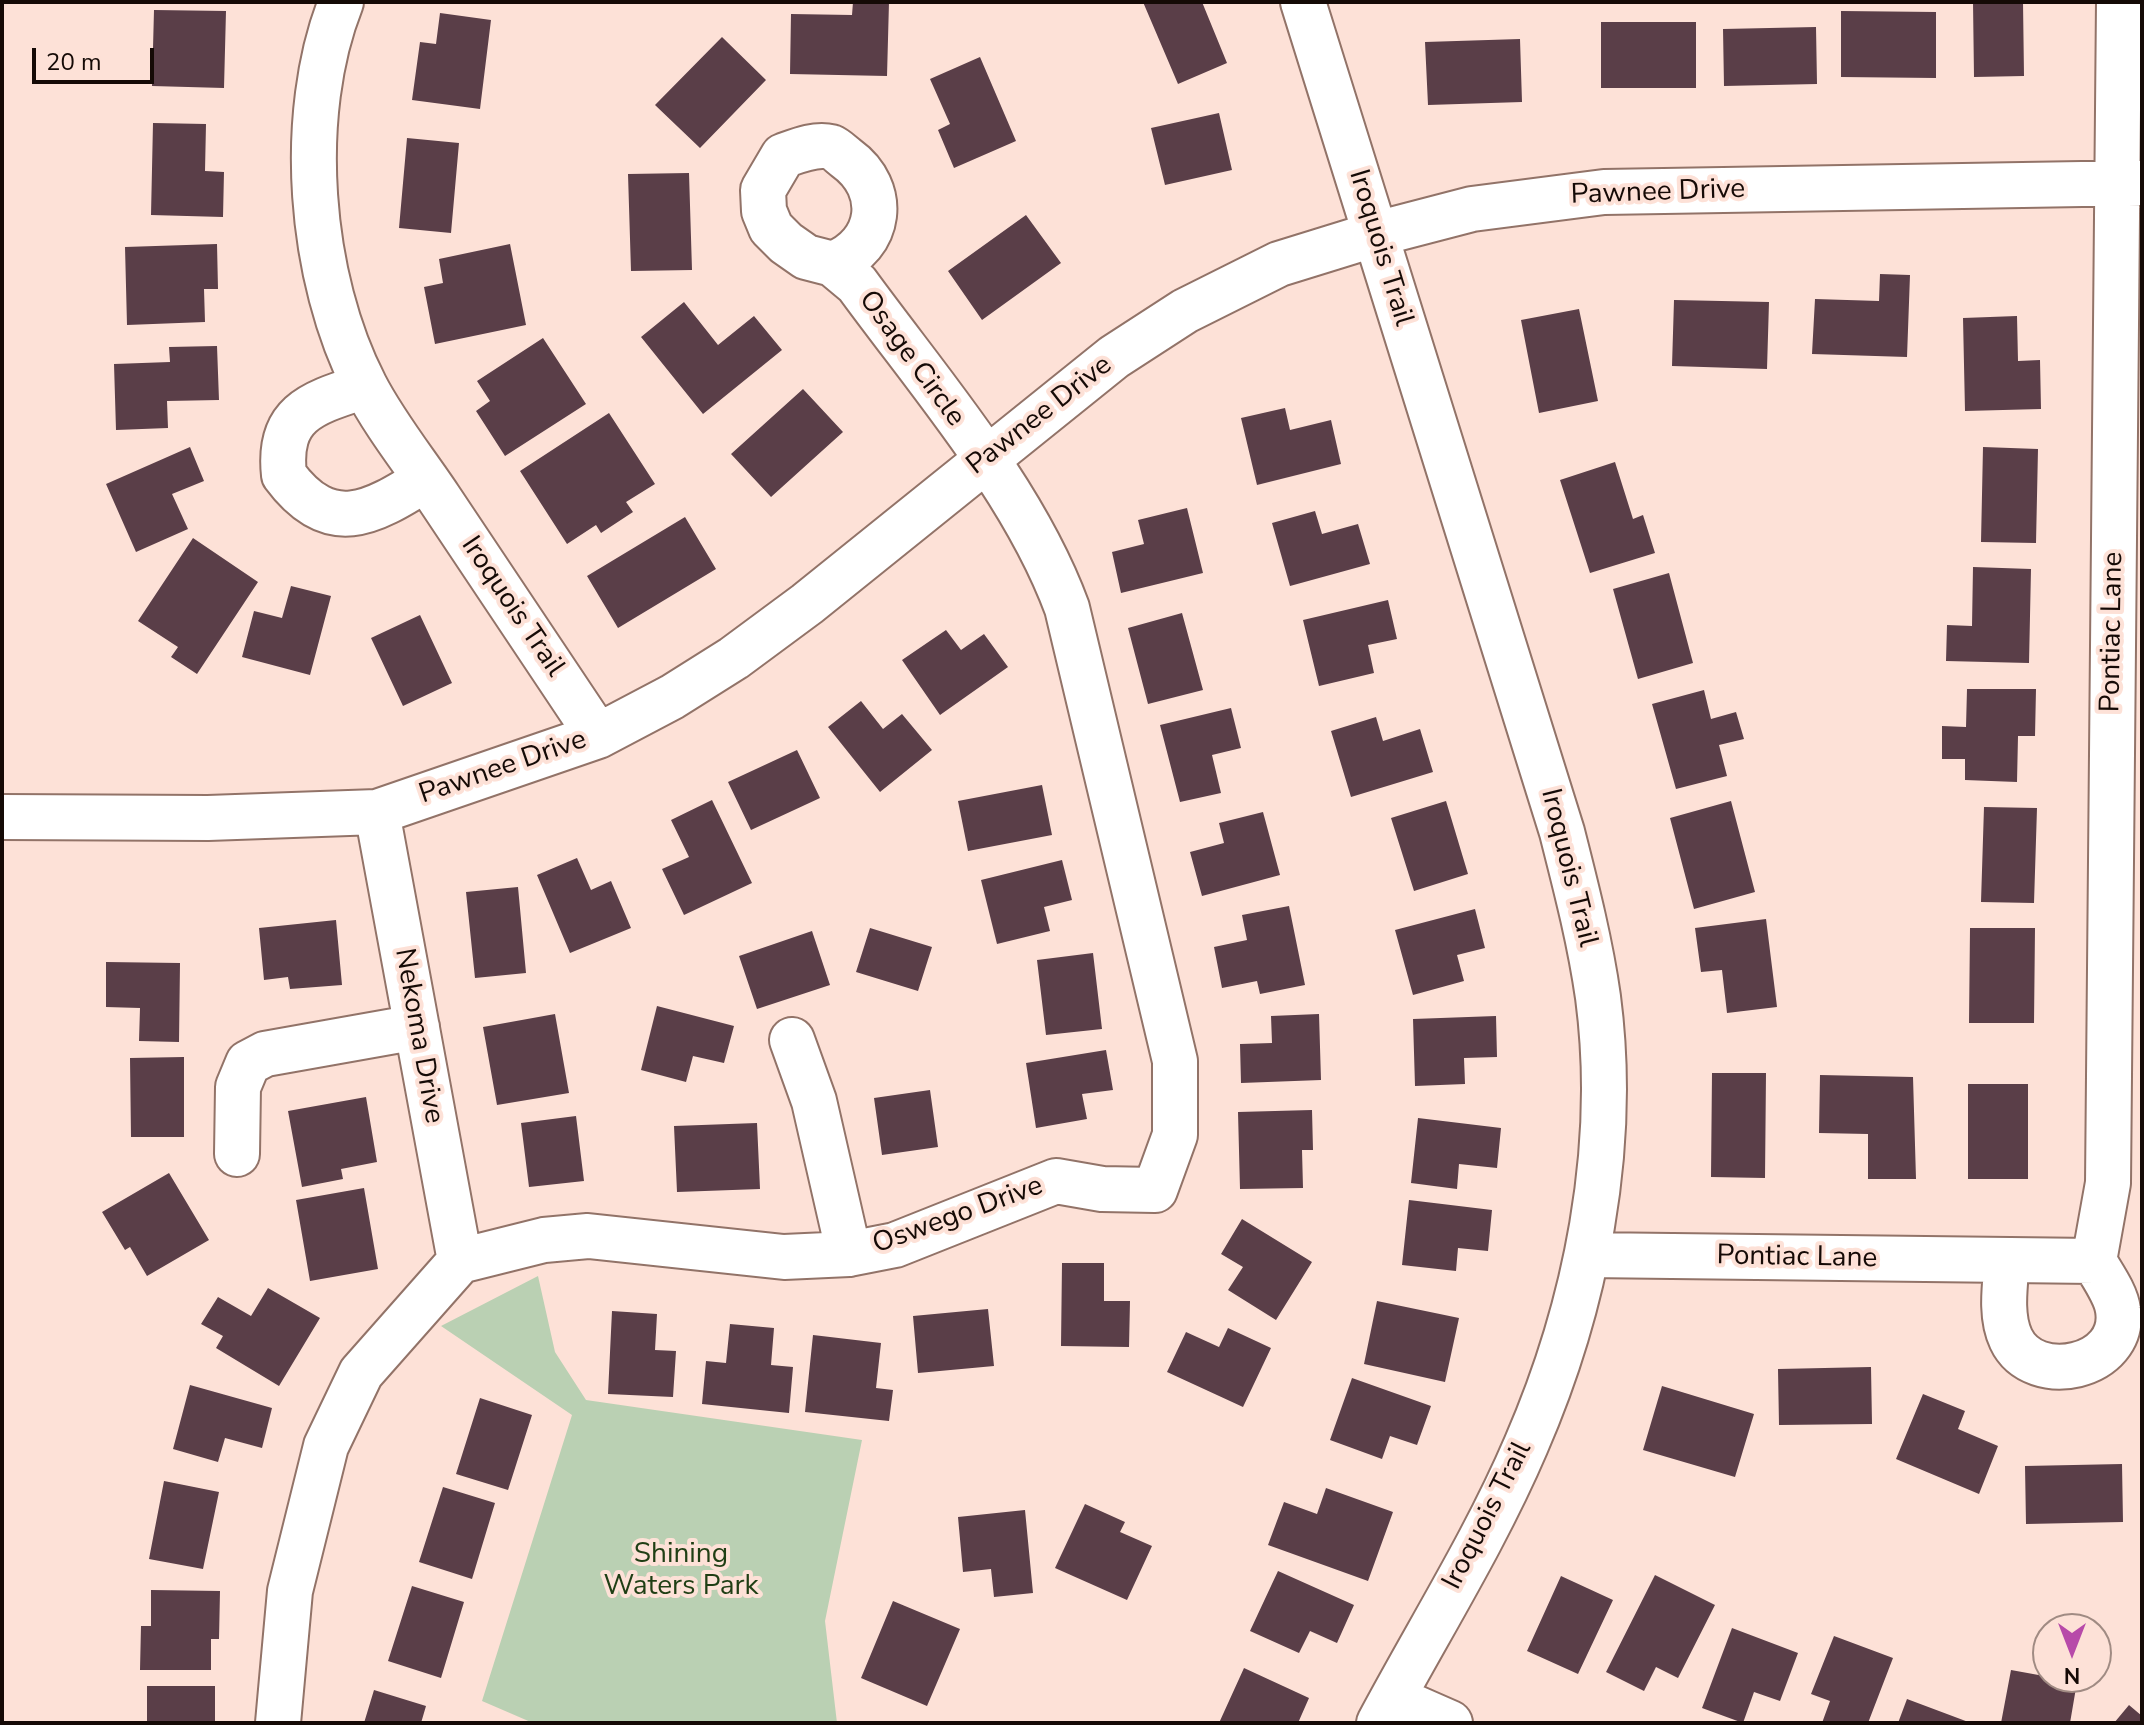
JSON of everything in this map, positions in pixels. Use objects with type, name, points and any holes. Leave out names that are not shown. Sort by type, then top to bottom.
[{"type":"street","name":"Iroquois Trail","points":[[341,2],[322,68],[314,121],[314,190],[321,250],[334,303],[365,386],[598,736]]},
{"type":"street","name":"Iroquois Trail","points":[[1303,2],[1562,832],[1587,927],[1598,999],[1603,1073],[1601,1149],[1588,1255],[1527,1444],[1480,1541],[1429,1626],[1386,1711]]},
{"type":"street","name":"Pontiac Lane","points":[[1588,1255],[2094,1261],[2108,1183],[2130,184],[2119,2]]},
{"type":"street","name":"Pawnee Drive","points":[[2,817],[208,818],[377,812],[598,736],[672,697],[734,658],[807,604],[1114,357],[1185,311],[1279,264],[1376,234],[1472,209],[1604,192],[2130,184]]},
{"type":"street","name":"Osage Circle","points":[[833,264],[857,284],[984,460]]},
{"type":"street","points":[[365,386],[315,402],[296,419],[284,437],[284,475],[314,508],[338,513],[361,513],[426,479]]},
{"type":"street","name":"Oswego Drive","points":[[460,1261],[544,1240],[588,1236],[784,1257],[849,1254],[895,1245],[1056,1181],[1102,1189],[1155,1190],[1175,1135],[1177,1085],[1170,1029],[1067,608],[1040,546],[984,460]]},
{"type":"street","name":"Nekoma Drive","points":[[377,812],[460,1261]]},
{"type":"street","points":[[237,1154],[238,1087],[248,1063],[265,1054],[417,1027]]},
{"type":"street","points":[[792,1040],[814,1101],[849,1254]]},
{"type":"street","points":[[2007,1260],[2006,1322],[2011,1340],[2021,1354],[2041,1364],[2072,1366],[2098,1358],[2115,1336],[2118,1310],[2094,1261]]},
{"type":"street","points":[[278,1723],[290,1591],[326,1446],[361,1373],[381,1346],[460,1261]]},
{"type":"street","points":[[1386,1711],[1450,1723]]},
{"type":"green space","name":"Shining Waters Park","points":[[538,1276],[555,1352],[586,1400],[862,1440],[825,1621],[837,1723],[533,1723],[482,1701],[572,1415],[441,1326]]},
{"type":"building","points":[[853,2],[889,2],[887,76],[790,74],[791,14],[852,15]]},
{"type":"building","points":[[1143,2],[1202,2],[1227,63],[1178,84]]},
{"type":"building","points":[[1973,2],[2023,2],[2024,76],[1974,77]]},
{"type":"building","points":[[154,10],[226,11],[224,88],[152,86]]},
{"type":"building","points":[[1841,11],[1936,12],[1936,78],[1841,77]]},
{"type":"building","points":[[440,13],[491,20],[480,109],[412,100],[420,42],[436,44]]},
{"type":"building","points":[[1601,22],[1696,22],[1696,88],[1601,88]]},
{"type":"building","points":[[1816,27],[1817,84],[1724,86],[1723,29]]},
{"type":"building","points":[[722,37],[766,80],[700,148],[655,105]]},
{"type":"building","points":[[1520,39],[1522,102],[1428,105],[1425,42]]},
{"type":"building","points":[[980,57],[1016,141],[954,168],[938,130],[950,124],[930,79]]},
{"type":"building","points":[[1219,113],[1232,170],[1165,185],[1151,128]]},
{"type":"building","points":[[153,123],[206,124],[205,171],[224,172],[223,217],[151,215]]},
{"type":"building","points":[[407,138],[459,143],[451,233],[399,228]]},
{"type":"building","points":[[689,173],[692,270],[631,271],[628,174]]},
{"type":"building","points":[[1026,215],[1061,263],[982,320],[948,271]]},
{"type":"building","points":[[217,244],[218,289],[204,289],[205,322],[127,325],[125,247]]},
{"type":"building","points":[[510,244],[526,325],[435,344],[424,287],[443,283],[439,259]]},
{"type":"building","points":[[1880,274],[1910,275],[1907,357],[1812,354],[1815,299],[1879,301]]},
{"type":"building","points":[[1674,300],[1769,302],[1767,369],[1672,366]]},
{"type":"building","points":[[684,302],[718,345],[754,316],[782,350],[703,414],[641,337]]},
{"type":"building","points":[[1579,309],[1598,401],[1539,413],[1521,320]]},
{"type":"building","points":[[2017,316],[2018,361],[2040,360],[2041,409],[1965,411],[1963,318]]},
{"type":"building","points":[[543,338],[586,404],[505,456],[476,411],[490,401],[477,381]]},
{"type":"building","points":[[217,346],[219,400],[167,401],[168,428],[116,430],[114,364],[170,362],[169,347]]},
{"type":"building","points":[[803,389],[843,432],[771,497],[731,454]]},
{"type":"building","points":[[1285,408],[1290,430],[1331,420],[1341,464],[1257,485],[1241,418]]},
{"type":"building","points":[[609,413],[655,484],[626,502],[633,512],[601,533],[596,525],[567,544],[520,471]]},
{"type":"building","points":[[190,447],[204,481],[172,494],[188,529],[136,552],[106,484]]},
{"type":"building","points":[[1983,447],[2038,449],[2036,543],[1981,542]]},
{"type":"building","points":[[1615,462],[1633,519],[1643,515],[1655,553],[1590,573],[1560,480]]},
{"type":"building","points":[[1187,508],[1203,573],[1121,593],[1112,552],[1144,544],[1138,520]]},
{"type":"building","points":[[1315,511],[1322,534],[1358,524],[1370,564],[1290,586],[1272,523]]},
{"type":"building","points":[[685,517],[716,569],[618,628],[587,576]]},
{"type":"building","points":[[193,538],[258,582],[197,674],[171,657],[178,647],[138,621]]},
{"type":"building","points":[[1973,567],[2031,569],[2029,663],[1946,661],[1947,625],[1972,626]]},
{"type":"building","points":[[1669,573],[1693,663],[1638,679],[1613,589]]},
{"type":"building","points":[[291,586],[331,596],[310,675],[242,657],[254,611],[282,618]]},
{"type":"building","points":[[1388,600],[1397,639],[1368,645],[1374,673],[1319,686],[1303,620]]},
{"type":"building","points":[[1182,613],[1203,690],[1148,704],[1128,628]]},
{"type":"building","points":[[420,615],[452,683],[403,706],[371,638]]},
{"type":"building","points":[[946,630],[961,650],[984,634],[1008,667],[940,715],[902,660]]},
{"type":"building","points":[[1967,689],[2036,689],[2035,736],[2018,736],[2017,782],[1965,780],[1965,759],[1942,759],[1942,726],[1966,727]]},
{"type":"building","points":[[1704,690],[1711,719],[1736,712],[1744,739],[1719,745],[1727,776],[1676,789],[1652,704]]},
{"type":"building","points":[[861,701],[883,729],[902,714],[932,750],[880,792],[828,727]]},
{"type":"building","points":[[1231,708],[1241,748],[1212,755],[1221,793],[1180,802],[1160,725]]},
{"type":"building","points":[[1376,717],[1383,741],[1420,729],[1433,772],[1351,797],[1331,731]]},
{"type":"building","points":[[797,750],[820,798],[751,830],[728,782]]},
{"type":"building","points":[[1042,785],[1052,835],[968,851],[958,801]]},
{"type":"building","points":[[712,800],[752,883],[684,915],[662,869],[689,857],[671,820]]},
{"type":"building","points":[[1446,801],[1468,874],[1414,891],[1391,818]]},
{"type":"building","points":[[1731,801],[1755,892],[1694,909],[1670,818]]},
{"type":"building","points":[[1984,807],[2037,808],[2034,903],[1981,902]]},
{"type":"building","points":[[1263,812],[1280,875],[1202,896],[1190,852],[1224,843],[1219,823]]},
{"type":"building","points":[[577,858],[591,890],[611,881],[631,928],[570,953],[537,875]]},
{"type":"building","points":[[1062,860],[1072,900],[1044,907],[1050,931],[997,944],[981,880]]},
{"type":"building","points":[[518,887],[526,973],[475,978],[466,892]]},
{"type":"building","points":[[1289,906],[1305,985],[1260,994],[1257,981],[1222,988],[1214,947],[1247,940],[1242,915]]},
{"type":"building","points":[[1475,909],[1485,948],[1457,955],[1464,981],[1413,995],[1395,930]]},
{"type":"building","points":[[1766,919],[1777,1007],[1727,1013],[1722,970],[1701,972],[1695,928]]},
{"type":"building","points":[[336,920],[342,985],[290,989],[288,977],[264,980],[259,928]]},
{"type":"building","points":[[870,928],[932,947],[918,991],[856,972]]},
{"type":"building","points":[[1970,928],[2035,928],[2034,1023],[1969,1023]]},
{"type":"building","points":[[812,931],[830,985],[757,1009],[739,956]]},
{"type":"building","points":[[1093,953],[1102,1029],[1046,1035],[1037,960]]},
{"type":"building","points":[[106,962],[180,963],[179,1042],[139,1041],[140,1008],[106,1007]]},
{"type":"building","points":[[657,1006],[734,1026],[724,1063],[693,1056],[686,1082],[641,1070]]},
{"type":"building","points":[[555,1014],[569,1093],[497,1105],[483,1027]]},
{"type":"building","points":[[1319,1014],[1321,1080],[1241,1083],[1240,1044],[1272,1043],[1271,1016]]},
{"type":"building","points":[[1496,1016],[1497,1057],[1464,1058],[1465,1084],[1415,1086],[1413,1019]]},
{"type":"building","points":[[1106,1050],[1113,1090],[1082,1094],[1087,1119],[1036,1128],[1026,1063]]},
{"type":"building","points":[[184,1057],[184,1137],[131,1137],[130,1058]]},
{"type":"building","points":[[1712,1073],[1766,1073],[1765,1178],[1711,1177]]},
{"type":"building","points":[[1820,1075],[1913,1077],[1916,1179],[1868,1179],[1868,1134],[1819,1133]]},
{"type":"building","points":[[1968,1084],[2028,1084],[2028,1179],[1968,1179]]},
{"type":"building","points":[[930,1090],[938,1147],[882,1155],[874,1098]]},
{"type":"building","points":[[366,1097],[377,1162],[341,1169],[343,1179],[302,1187],[288,1111]]},
{"type":"building","points":[[1312,1110],[1313,1150],[1302,1150],[1303,1188],[1240,1189],[1238,1112]]},
{"type":"building","points":[[576,1116],[584,1181],[529,1187],[521,1123]]},
{"type":"building","points":[[1418,1118],[1501,1128],[1497,1168],[1459,1164],[1457,1189],[1411,1183]]},
{"type":"building","points":[[757,1123],[760,1189],[677,1192],[674,1126]]},
{"type":"building","points":[[169,1173],[209,1240],[147,1276],[130,1247],[125,1250],[102,1212]]},
{"type":"building","points":[[364,1188],[378,1269],[310,1281],[296,1200]]},
{"type":"building","points":[[1409,1200],[1492,1210],[1488,1251],[1458,1248],[1456,1271],[1402,1265]]},
{"type":"building","points":[[1242,1219],[1312,1262],[1276,1320],[1228,1290],[1243,1267],[1221,1254]]},
{"type":"building","points":[[1062,1263],[1104,1263],[1104,1301],[1130,1301],[1129,1347],[1061,1346]]},
{"type":"building","points":[[268,1288],[320,1318],[279,1386],[216,1348],[223,1336],[201,1324],[218,1297],[251,1316]]},
{"type":"building","points":[[1377,1301],[1459,1318],[1445,1382],[1364,1364]]},
{"type":"building","points":[[988,1309],[994,1366],[918,1373],[913,1316]]},
{"type":"building","points":[[612,1311],[657,1314],[655,1350],[676,1351],[673,1397],[608,1394]]},
{"type":"building","points":[[730,1324],[774,1328],[771,1365],[793,1367],[789,1413],[702,1404],[706,1361],[726,1363]]},
{"type":"building","points":[[1228,1328],[1271,1348],[1243,1407],[1167,1372],[1186,1332],[1219,1347]]},
{"type":"building","points":[[813,1335],[881,1343],[876,1388],[893,1390],[889,1421],[805,1412]]},
{"type":"building","points":[[1871,1367],[1872,1424],[1779,1425],[1778,1369]]},
{"type":"building","points":[[1352,1378],[1431,1406],[1417,1445],[1390,1436],[1382,1459],[1330,1440]]},
{"type":"building","points":[[190,1385],[272,1408],[262,1448],[225,1438],[218,1462],[173,1449]]},
{"type":"building","points":[[1662,1386],[1754,1414],[1735,1477],[1643,1450]]},
{"type":"building","points":[[1923,1394],[1965,1411],[1958,1429],[1998,1446],[1979,1494],[1896,1459]]},
{"type":"building","points":[[480,1398],[532,1415],[508,1490],[456,1474]]},
{"type":"building","points":[[2122,1464],[2123,1522],[2026,1524],[2025,1466]]},
{"type":"building","points":[[164,1481],[219,1492],[203,1569],[149,1559]]},
{"type":"building","points":[[443,1487],[495,1503],[472,1579],[419,1562]]},
{"type":"building","points":[[1326,1488],[1393,1512],[1368,1581],[1268,1545],[1284,1502],[1317,1514]]},
{"type":"building","points":[[1085,1504],[1125,1522],[1120,1532],[1152,1546],[1127,1600],[1055,1568]]},
{"type":"building","points":[[1025,1510],[1033,1593],[994,1597],[991,1569],[963,1572],[958,1517]]},
{"type":"building","points":[[1278,1571],[1354,1605],[1337,1643],[1310,1631],[1299,1653],[1250,1631]]},
{"type":"building","points":[[1655,1575],[1715,1605],[1678,1678],[1656,1667],[1644,1691],[1606,1672]]},
{"type":"building","points":[[1561,1576],[1613,1600],[1578,1674],[1527,1651]]},
{"type":"building","points":[[412,1586],[464,1602],[441,1678],[388,1661]]},
{"type":"building","points":[[151,1590],[220,1591],[219,1639],[211,1639],[211,1670],[140,1670],[141,1626],[151,1626]]},
{"type":"building","points":[[893,1601],[960,1629],[927,1706],[861,1678]]},
{"type":"building","points":[[1732,1628],[1798,1653],[1780,1701],[1754,1692],[1743,1723],[1702,1708]]},
{"type":"building","points":[[1834,1636],[1893,1658],[1868,1723],[1822,1723],[1830,1701],[1811,1694]]},
{"type":"building","points":[[1244,1668],[1309,1698],[1298,1723],[1219,1723]]},
{"type":"building","points":[[2011,1670],[2032,1674],[2032,1693],[2075,1693],[2070,1723],[2001,1723]]},
{"type":"building","points":[[147,1686],[215,1686],[215,1723],[147,1723]]},
{"type":"building","points":[[374,1690],[426,1706],[421,1723],[364,1723]]},
{"type":"building","points":[[1907,1699],[1971,1723],[1898,1723]]},
{"type":"building","points":[[2129,1705],[2142,1716],[2142,1723],[2114,1723]]}]
